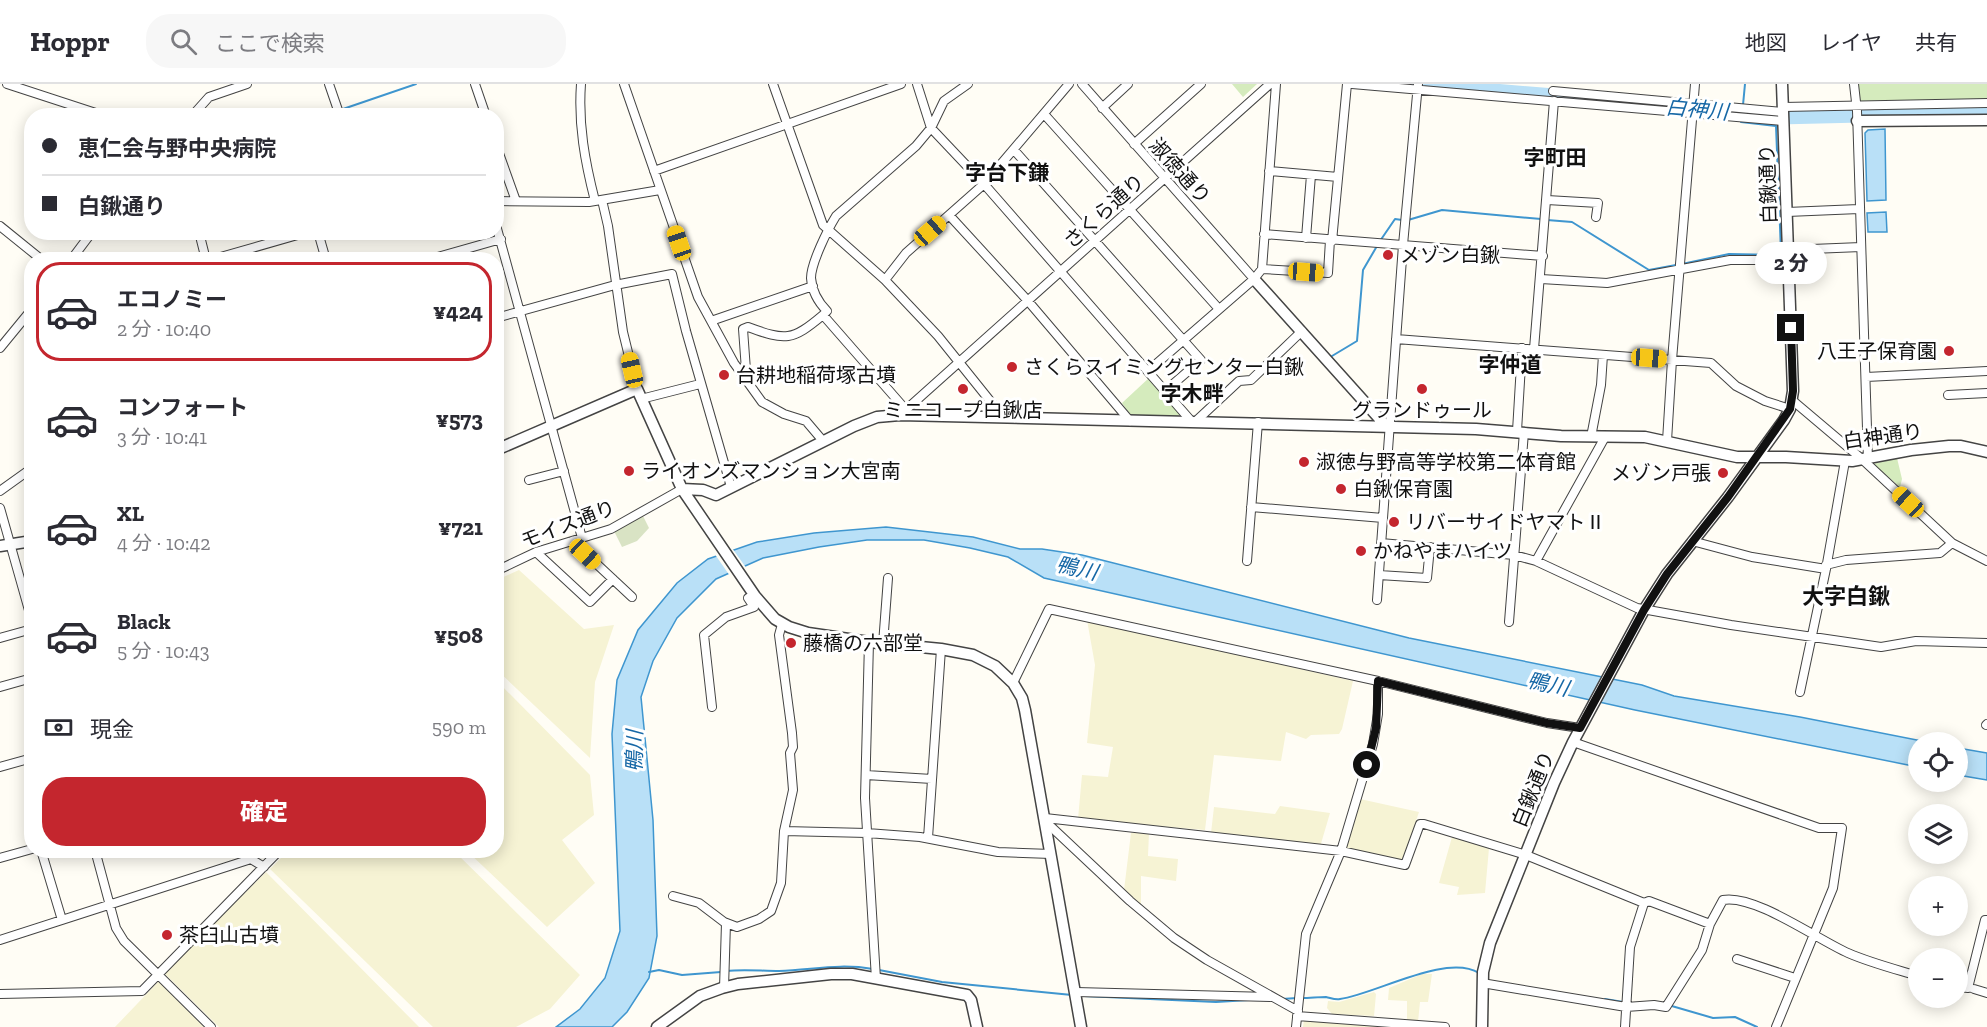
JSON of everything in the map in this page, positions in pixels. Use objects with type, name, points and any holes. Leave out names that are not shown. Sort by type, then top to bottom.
[{"type":"street","points":[[7,84],[80,108]]},
{"type":"street","points":[[37,84],[40,95]]},
{"type":"street","points":[[200,108],[209,98],[247,84]]},
{"type":"street","points":[[329,84],[337,108]]},
{"type":"street","points":[[475,84],[483,108]]},
{"type":"street","points":[[581,84],[580,102],[585,163],[608,226],[623,332],[639,394],[682,489],[750,595],[782,624],[808,633],[883,644],[941,649],[981,658],[995,666],[1013,683],[1022,698],[1046,820],[1081,1027]]},
{"type":"street","points":[[624,84],[698,297],[711,321],[743,376],[762,402],[784,414],[806,421],[823,441]]},
{"type":"street","points":[[773,84],[823,225],[885,280],[960,362],[1003,417]]},
{"type":"street","points":[[654,171],[901,84]]},
{"type":"street","points":[[917,84],[931,128],[984,184],[1193,422],[1239,381],[1251,380],[1302,331]]},
{"type":"street","points":[[743,376],[746,370],[743,329],[748,327],[782,337],[803,331],[827,312],[817,300],[811,276],[827,229],[836,216],[916,146],[931,128],[944,101],[968,84]]},
{"type":"street","points":[[885,280],[906,253],[984,184],[1069,84]]},
{"type":"street","name":"淑徳通り","points":[[1082,84],[1254,279]]},
{"type":"street","points":[[1102,108],[1128,84]]},
{"type":"street","points":[[1134,144],[1201,84]]},
{"type":"street","name":"さくら通り","points":[[903,413],[1270,84]]},
{"type":"street","points":[[1148,371],[1254,279],[1262,269],[1276,84]]},
{"type":"street","points":[[1262,269],[1328,273],[1347,84]]},
{"type":"street","points":[[1352,84],[1553,95],[1784,114],[1857,114],[1987,120]]},
{"type":"street","points":[[1667,441],[1695,84]]},
{"type":"street","name":"白鍬通り","points":[[1482,1027],[1483,978],[1490,943],[1554,783],[1573,742],[1644,610],[1667,574],[1758,457],[1791,405],[1782,84]]},
{"type":"street","points":[[1854,84],[1866,377],[1866,460]]},
{"type":"street","points":[[1377,600],[1387,426],[1418,87]]},
{"type":"street","points":[[1534,350],[1547,200],[1553,95]]},
{"type":"street","points":[[1857,114],[1987,103]]},
{"type":"street","points":[[1044,114],[1219,309]]},
{"type":"street","points":[[1014,150],[1201,360],[1165,391]]},
{"type":"street","points":[[504,167],[516,201]]},
{"type":"street","points":[[1269,171],[1338,177]]},
{"type":"street","points":[[1306,238],[1311,175]]},
{"type":"street","points":[[504,201],[598,201],[660,190]]},
{"type":"street","points":[[1547,200],[1598,203],[1596,217]]},
{"type":"street","points":[[1787,212],[1859,209]]},
{"type":"street","points":[[949,215],[1028,301],[1130,421]]},
{"type":"street","points":[[0,226],[32,252]]},
{"type":"street","points":[[1264,234],[1542,256]]},
{"type":"street","points":[[237,252],[279,240]]},
{"type":"street","points":[[455,252],[497,240]]},
{"type":"street","points":[[501,240],[582,538]]},
{"type":"street","points":[[1541,279],[1607,283],[1730,260],[1861,247]]},
{"type":"street","points":[[504,316],[615,285],[672,274],[700,384],[731,487]]},
{"type":"street","points":[[1254,279],[1387,426]]},
{"type":"street","points":[[711,321],[813,286]]},
{"type":"street","points":[[823,315],[903,413]]},
{"type":"street","points":[[0,348],[24,319]]},
{"type":"street","points":[[1396,339],[1711,363],[1736,386],[1765,401],[1791,405],[1866,460],[1952,543],[1987,561]]},
{"type":"street","points":[[1509,622],[1521,432],[1522,348]]},
{"type":"street","points":[[1592,437],[1601,385],[1603,355]]},
{"type":"street","points":[[1866,377],[1987,371]]},
{"type":"street","points":[[504,447],[639,394],[700,384]]},
{"type":"street","points":[[1948,395],[1987,393]]},
{"type":"street","name":"白神通り","points":[[682,489],[703,490],[716,495],[823,441],[877,417],[903,413],[1130,421],[1387,426],[1592,437],[1645,437],[1723,455],[1845,461],[1866,460],[1911,450],[1949,446],[1961,446],[1987,452]]},
{"type":"street","points":[[1247,561],[1258,422]]},
{"type":"street","points":[[1536,561],[1605,437]]},
{"type":"street","points":[[1800,692],[1845,461]]},
{"type":"street","points":[[530,480],[564,471]]},
{"type":"street","points":[[0,491],[24,474]]},
{"type":"street","name":"モイス通り","points":[[504,567],[536,552],[611,529],[682,489]]},
{"type":"street","points":[[1251,507],[1383,518]]},
{"type":"street","points":[[0,508],[5,545],[24,598]]},
{"type":"street","points":[[572,541],[632,597]]},
{"type":"street","points":[[1692,541],[1752,557],[1826,567],[1846,560],[1940,553],[1952,543]]},
{"type":"street","points":[[5,545],[24,542]]},
{"type":"street","points":[[1381,543],[1515,555],[1536,561],[1644,610],[1812,638],[1881,647],[1916,641],[1987,643]]},
{"type":"street","points":[[1378,574],[1427,578],[1430,547]]},
{"type":"street","points":[[536,552],[590,602],[613,579]]},
{"type":"street","points":[[883,644],[888,578]]},
{"type":"street","points":[[712,706],[704,635],[726,617],[754,607],[750,595]]},
{"type":"street","points":[[1013,683],[1049,609],[1378,681],[1547,723],[1581,726]]},
{"type":"street","points":[[673,896],[699,903],[726,923],[737,927],[759,919],[771,911],[781,883],[784,831],[793,789],[790,753],[794,747],[779,635],[782,624]]},
{"type":"street","points":[[0,638],[24,631]]},
{"type":"street","points":[[869,642],[867,833],[876,979]]},
{"type":"street","points":[[928,838],[941,649]]},
{"type":"street","points":[[0,687],[24,680]]},
{"type":"street","points":[[1296,1027],[1306,934],[1341,851],[1373,744],[1378,714],[1378,681]]},
{"type":"street","points":[[1573,742],[1819,828],[1842,828],[1833,888],[1812,934],[1776,1027]]},
{"type":"street","points":[[0,766],[24,760]]},
{"type":"street","points":[[866,775],[932,779]]},
{"type":"street","points":[[1046,820],[1341,851],[1405,865],[1420,824],[1424,824],[1526,855],[1644,903],[1649,901],[1710,924]]},
{"type":"street","points":[[1046,820],[1130,901],[1174,938],[1297,1013],[1445,1027]]},
{"type":"street","points":[[784,831],[867,833],[928,838],[998,852],[1051,854]]},
{"type":"street","points":[[0,858],[24,851]]},
{"type":"street","points":[[43,858],[62,920]]},
{"type":"street","points":[[97,858],[116,928],[124,940],[211,1027]]},
{"type":"street","points":[[0,940],[110,905],[242,858]]},
{"type":"street","points":[[254,858],[264,867]]},
{"type":"street","points":[[0,994],[142,991],[272,858]]},
{"type":"street","points":[[1483,978],[1626,1006],[1666,1007],[1702,950],[1710,924],[1723,900],[1730,898],[1768,910],[1849,953],[1908,973]]},
{"type":"street","points":[[1625,1027],[1630,947],[1644,903]]},
{"type":"street","points":[[1968,988],[1985,920],[1987,920]]},
{"type":"street","points":[[724,988],[726,923]]},
{"type":"street","points":[[1737,959],[1795,978]]},
{"type":"street","points":[[657,1027],[700,996],[738,984],[831,974],[852,974],[967,995],[971,1000],[977,1027]]},
{"type":"street","points":[[1974,989],[1987,993]]},
{"type":"street","points":[[1076,993],[1271,997]]},
{"type":"shaded area","points":[[519,570],[584,629],[614,625],[595,682],[590,758],[504,677],[504,577]]},
{"type":"shaded area","points":[[1087,620],[1353,681],[1342,729],[1339,734],[1311,735],[1306,739],[1286,732],[1281,761],[1214,755],[1205,830],[1078,819],[1082,775],[1108,777],[1113,747],[1087,743],[1095,665]]},
{"type":"shaded area","points":[[504,688],[590,775],[594,815],[562,840],[595,883],[547,927],[474,858],[504,858]]},
{"type":"shaded area","points":[[1360,799],[1419,812],[1403,860],[1400,862],[1346,848]]},
{"type":"shaded area","points":[[1280,806],[1330,813],[1320,847],[1211,833],[1214,807],[1275,814]]},
{"type":"shaded area","points":[[1131,833],[1149,833],[1148,856],[1178,859],[1176,881],[1141,876],[1141,909],[1124,890]]},
{"type":"shaded area","points":[[1452,837],[1489,848],[1485,893],[1457,895],[1459,887],[1439,883]]},
{"type":"shaded area","points":[[281,858],[461,858],[580,975],[550,1009],[516,1027],[433,1027],[270,869]]},
{"type":"shaded area","points":[[266,872],[419,1027],[219,1027],[164,973]]},
{"type":"shaded area","points":[[1422,974],[1432,974],[1428,1002],[1420,1002],[1418,1022],[1407,1021],[1407,1001],[1388,1000],[1389,988]]},
{"type":"shaded area","points":[[159,981],[204,1027],[115,1027]]},
{"type":"shaded area","points":[[1374,992],[1376,994],[1374,1016],[1332,1014],[1327,1008],[1328,1001],[1339,1002]]},
{"type":"shaded area","points":[[1304,1019],[1410,1027],[1303,1027]]},
{"type":"green space","points":[[1232,84],[1257,84],[1243,97]]},
{"type":"green space","points":[[1856,84],[1987,84],[1987,99],[1860,101]]},
{"type":"green space","points":[[1150,377],[1180,412],[1178,417],[1131,416],[1122,403]]},
{"type":"green space","points":[[1897,458],[1902,479],[1900,487],[1873,464]]},
{"type":"green space","points":[[643,516],[649,528],[637,541],[622,547],[614,531]]},
{"type":"water","points":[[1885,129],[1886,200],[1867,201],[1865,133],[1868,130]]},
{"type":"water","points":[[1886,212],[1887,232],[1868,232],[1867,213]]},
{"type":"water","name":"鴨川","points":[[886,527],[973,537],[1020,549],[1042,549],[1082,555],[1409,638],[1642,685],[1674,696],[1908,738],[1908,765],[1635,710],[1044,578],[1008,557],[970,548],[924,540],[867,540],[819,547],[763,558],[716,579],[677,618],[653,661],[641,697],[653,820],[657,936],[649,978],[627,1012],[612,1027],[556,1027],[580,1009],[605,978],[620,931],[612,734],[617,680],[638,630],[677,583],[708,559],[757,542],[814,533]]},
{"type":"water","points":[[1968,750],[1987,753],[1987,780],[1968,777]]},
{"type":"pier","points":[[732,548],[747,569],[730,576],[714,553]]},
{"type":"waterway","points":[[346,108],[416,84]]},
{"type":"waterway","name":"白神川","points":[[1408,84],[1677,106]]},
{"type":"waterway","points":[[1743,105],[1745,84]]},
{"type":"waterway","name":"白神川","points":[[1703,109],[1778,117],[1987,112]]},
{"type":"waterway","points":[[1682,264],[1729,254],[1778,255],[1781,252],[1776,126],[1741,122],[1742,120]]},
{"type":"waterway","points":[[1408,220],[1442,210],[1541,219]]},
{"type":"waterway","points":[[1380,241],[1395,219],[1402,220]]},
{"type":"waterway","points":[[1547,220],[1572,222],[1649,270],[1676,265]]},
{"type":"waterway","points":[[1332,356],[1357,341],[1363,270],[1377,246]]},
{"type":"waterway","points":[[726,971],[779,971],[837,967],[873,969]]},
{"type":"waterway","points":[[1302,998],[1340,999],[1355,996],[1430,971],[1448,968],[1465,968],[1479,973]]},
{"type":"waterway","points":[[649,972],[659,970],[682,975],[721,972]]},
{"type":"waterway","points":[[879,970],[942,982],[1072,995]]},
{"type":"waterway","points":[[1084,996],[1216,1002],[1249,1000]]},
{"type":"waterway","points":[[1282,999],[1297,998]]},
{"type":"waterway","points":[[1605,999],[1623,1002]]},
{"type":"waterway","points":[[1658,1002],[1713,1018],[1735,1017],[1757,1027]]},
{"type":"place","name":"メゾン白鍬","points":[[1388,255]]},
{"type":"place","name":"八王子保育園","points":[[1949,351]]},
{"type":"place","name":"さくらスイミングセンター白鍬","points":[[1012,367]]},
{"type":"place","name":"台耕地稲荷塚古墳","points":[[724,375]]},
{"type":"place","name":"ミニコープ白鍬店","points":[[963,389]]},
{"type":"place","name":"グランドゥール","points":[[1422,389]]},
{"type":"place","name":"淑徳与野高等学校第二体育館","points":[[1304,462]]},
{"type":"place","name":"ライオンズマンション大宮南","points":[[629,471]]},
{"type":"place","name":"メゾン戸張","points":[[1723,473]]},
{"type":"place","name":"白鍬保育園","points":[[1341,489]]},
{"type":"place","name":"リバーサイドヤマトⅡ","points":[[1394,522]]},
{"type":"place","name":"かねやまハイツ","points":[[1361,551]]},
{"type":"place","name":"藤橋の六部堂","points":[[791,643]]},
{"type":"place","name":"茶臼山古墳","points":[[167,935]]},
{"type":"district","name":"字町田","points":[[1555,157]]},
{"type":"district","name":"字台下鎌","points":[[1007,172]]},
{"type":"district","name":"字仲道","points":[[1510,364]]},
{"type":"district","name":"字木畔","points":[[1192,393]]},
{"type":"district","name":"大字白鍬","points":[[1846,596]]},
{"type":"route","points":[[1367,765],[1378,714],[1378,681],[1547,723],[1580,728],[1644,610],[1667,574],[1758,457],[1790,409],[1793,391],[1791,328]]}]
